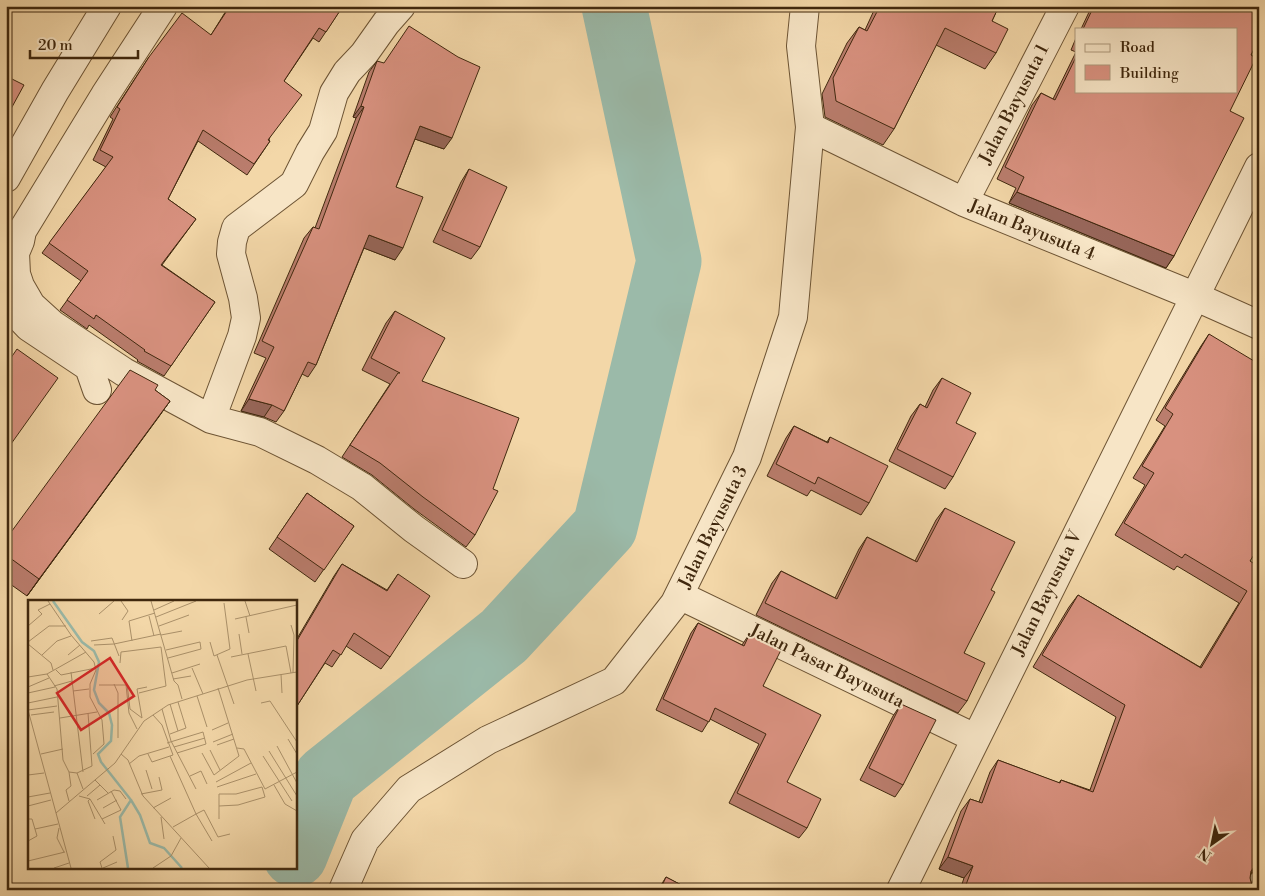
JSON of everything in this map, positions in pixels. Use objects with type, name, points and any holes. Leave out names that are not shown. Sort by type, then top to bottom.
[{"type":"street","points":[[6,178],[55,91],[107,6]]},
{"type":"street","points":[[163,6],[105,95],[22,230],[15,253],[16,274],[20,286],[31,305],[53,325],[124,372],[212,419],[260,432],[318,460],[362,487],[414,529],[463,564]]},
{"type":"street","points":[[212,419],[242,336],[246,318],[243,298],[231,254],[236,228],[294,184],[323,131],[334,93],[347,72],[364,54],[386,23],[401,6]]},
{"type":"street","name":"Jalan Bayusuta 3","points":[[344,890],[365,840],[409,789],[488,740],[614,681],[675,603],[747,457],[793,317],[810,127],[801,46],[805,6]]},
{"type":"street","name":"Jalan Bayusuta 1","points":[[964,202],[1065,6]]},
{"type":"street","name":"Jalan Bayusuta 4","points":[[810,127],[964,202],[1194,296],[1259,325]]},
{"type":"street","name":"Jalan Bayusuta V","points":[[900,890],[1259,167]]},
{"type":"street","points":[[6,303],[29,327],[89,367],[97,390]]},
{"type":"street","name":"Jalan Pasar Bayusuta","points":[[679,595],[976,738]]},
{"type":"street","points":[[1256,890],[1259,886]]},
{"type":"building","points":[[230,6],[343,6],[326,32],[319,28],[284,81],[302,95],[268,140],[270,141],[254,164],[203,130],[168,199],[196,219],[161,265],[215,302],[171,366],[144,351],[96,315],[94,319],[67,300],[88,271],[49,243],[113,157],[100,150],[120,109],[117,107],[149,57],[182,13],[211,35]]},
{"type":"building","points":[[880,6],[999,6],[992,21],[1008,29],[996,53],[945,28],[894,129],[836,101],[833,78],[859,27],[867,31]]},
{"type":"building","points":[[1094,6],[1259,6],[1259,39],[1251,55],[1256,58],[1230,111],[1244,118],[1174,256],[1017,192],[1024,177],[1005,167],[1041,93],[1055,100],[1075,59],[1075,92],[1238,92],[1238,28],[1083,28]]},
{"type":"building","points":[[409,26],[458,57],[480,67],[452,138],[420,126],[396,187],[423,197],[403,248],[369,235],[316,365],[308,362],[284,411],[272,405],[249,399],[274,347],[262,341],[313,227],[319,229],[364,107],[361,106],[377,61],[384,63]]},
{"type":"building","points":[[6,76],[24,85],[6,118]]},
{"type":"building","points":[[469,169],[507,187],[480,247],[442,230]]},
{"type":"building","points":[[395,311],[445,338],[422,381],[519,418],[493,489],[498,491],[475,535],[380,463],[350,445],[398,373],[400,373],[371,358]]},
{"type":"building","points":[[1209,334],[1259,364],[1259,547],[1250,561],[1259,567],[1259,861],[1251,871],[1250,878],[1252,886],[1256,890],[964,890],[973,866],[948,857],[970,799],[982,803],[998,760],[1060,783],[1061,780],[1093,792],[1125,705],[1042,655],[1078,595],[1201,668],[1247,591],[1185,554],[1182,558],[1124,523],[1154,473],[1142,466],[1173,414],[1165,408]]},
{"type":"building","points":[[17,349],[58,378],[6,451],[6,365]]},
{"type":"building","points":[[130,370],[158,385],[155,390],[170,401],[39,579],[6,555],[6,539]]},
{"type":"building","points":[[942,378],[971,393],[956,423],[976,433],[953,477],[897,449],[920,404],[927,408]]},
{"type":"building","points":[[794,426],[828,443],[830,437],[888,466],[869,503],[818,477],[815,484],[776,464]]},
{"type":"building","points":[[307,493],[354,526],[324,570],[277,537]]},
{"type":"building","points":[[945,508],[1015,542],[991,590],[995,592],[964,653],[985,663],[967,701],[765,603],[781,571],[837,599],[867,537],[917,562]]},
{"type":"building","points":[[342,564],[387,591],[398,574],[430,596],[390,657],[354,633],[341,655],[333,650],[296,707],[296,642]]},
{"type":"building","points":[[698,623],[744,646],[750,633],[782,648],[763,686],[821,715],[787,782],[821,799],[807,828],[737,793],[766,734],[715,708],[709,722],[663,699]]},
{"type":"building","points":[[901,704],[936,720],[903,785],[869,768]]},
{"type":"building","points":[[666,877],[691,890],[660,890]]},
{"type":"waterway","points":[[296,853],[326,778],[504,636],[605,527],[669,261],[614,6]]}]
